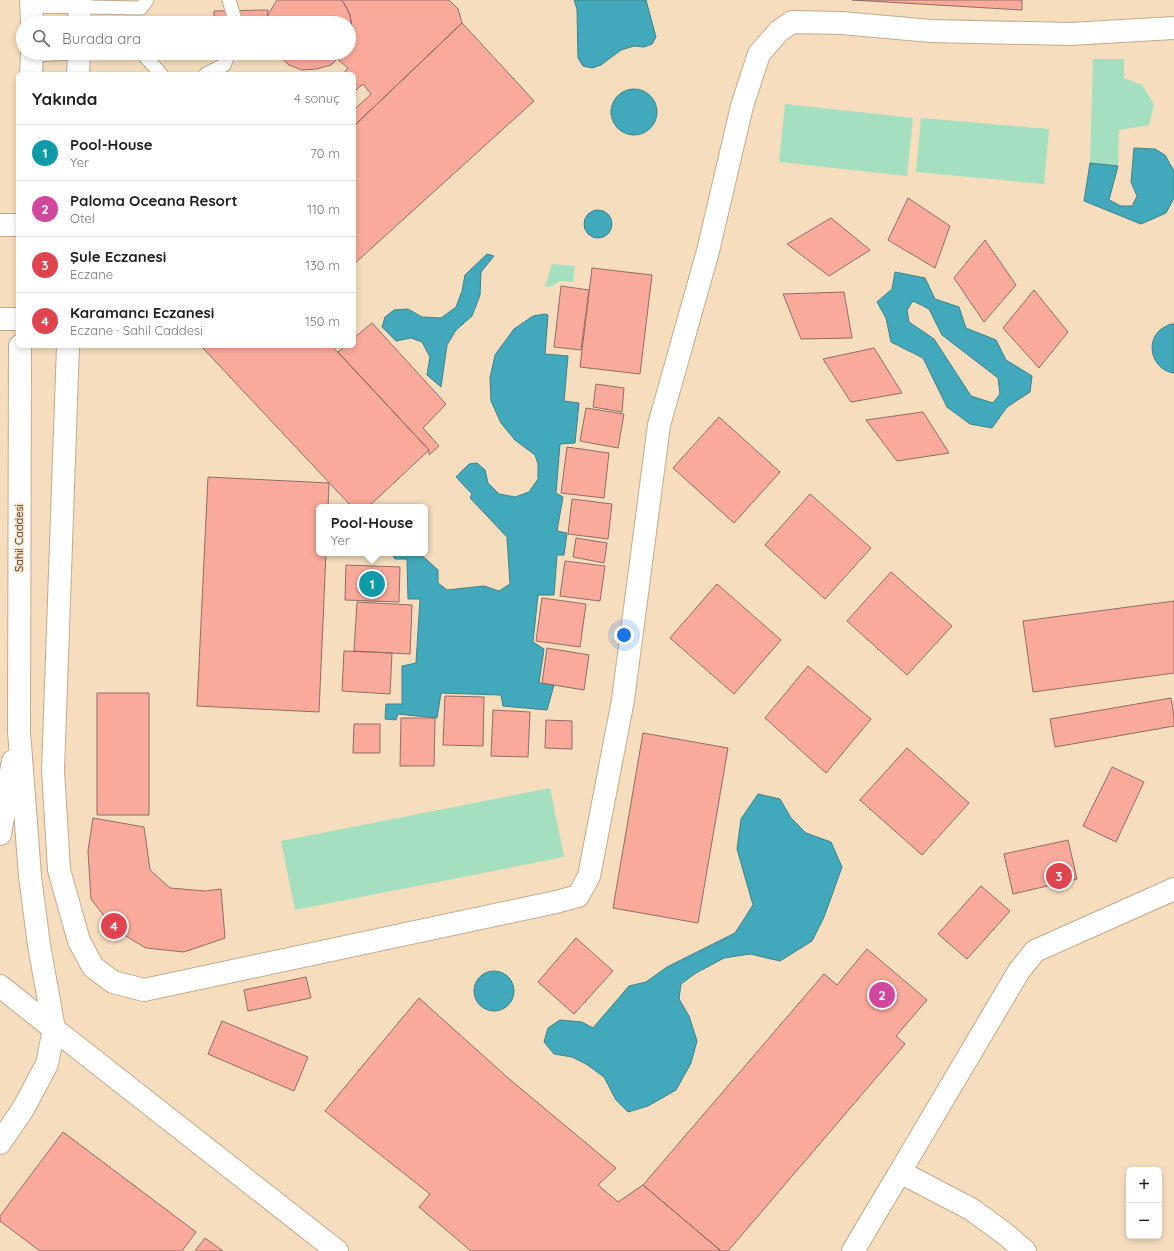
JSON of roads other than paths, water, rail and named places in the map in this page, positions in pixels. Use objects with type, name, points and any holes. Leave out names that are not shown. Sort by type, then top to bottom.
[{"type":"street","points":[[68,348],[53,770],[59,870],[79,941],[93,967],[113,982],[144,990],[578,896],[589,876],[623,700],[659,425],[708,251],[742,106],[759,54],[780,30],[792,22],[840,23],[930,31],[1070,34],[1174,28]]},
{"type":"street","points":[[78,60],[78,72]]},
{"type":"street","points":[[0,225],[16,225]]},
{"type":"street","points":[[0,318],[16,319]]},
{"type":"street","name":"Sahil Caddesi","points":[[19,731],[20,348]]},
{"type":"street","points":[[0,834],[19,731]]},
{"type":"street","points":[[0,1143],[23,1109],[47,1064],[54,1029],[39,944],[30,876],[19,731]]},
{"type":"street","points":[[853,1251],[1019,971],[1036,951],[1174,889]]},
{"type":"street","points":[[0,986],[337,1251]]},
{"type":"street","points":[[900,1172],[971,1209],[1004,1233],[1025,1251]]},
{"type":"lane","points":[[32,10],[141,8],[147,0]]},
{"type":"lane","points":[[229,0],[234,16]]},
{"type":"lane","points":[[148,60],[159,72]]},
{"type":"lane","points":[[210,72],[224,65],[226,60]]},
{"type":"water","points":[[574,0],[646,0],[656,37],[652,44],[644,47],[634,46],[621,50],[601,65],[592,68],[583,66],[578,58],[577,9]]},
{"type":"water","points":[[629,89],[639,89],[647,93],[653,99],[657,107],[657,117],[653,125],[647,131],[639,135],[629,135],[621,131],[615,125],[611,117],[611,107],[615,99],[621,93]]},
{"type":"water","points":[[1134,148],[1155,149],[1165,155],[1174,171],[1174,198],[1166,213],[1141,224],[1084,201],[1090,163],[1118,166],[1109,200],[1121,206],[1132,206],[1137,196],[1131,182]]},
{"type":"water","points":[[598,210],[604,211],[608,214],[611,218],[611,230],[608,234],[604,237],[598,238],[592,237],[588,234],[585,230],[584,224],[585,218],[588,214],[592,211]]},
{"type":"water","points":[[487,254],[494,256],[481,272],[480,295],[472,316],[456,330],[447,345],[441,387],[427,375],[430,357],[422,342],[411,338],[396,341],[382,327],[385,317],[394,310],[408,309],[422,317],[441,318],[456,307],[462,291],[465,275]]},
{"type":"water","points":[[895,272],[925,278],[935,299],[959,307],[966,328],[996,340],[1006,360],[1032,376],[1030,392],[1007,407],[992,428],[970,424],[947,407],[923,358],[891,342],[886,318],[877,302],[892,289]],"holes":[[[913,301],[929,309],[942,335],[998,378],[1000,394],[993,403],[971,396],[934,339],[909,322],[907,310]]]},
{"type":"water","points":[[548,315],[545,354],[568,356],[564,401],[579,403],[575,443],[560,444],[556,493],[563,497],[557,531],[567,533],[564,555],[557,555],[554,595],[538,595],[533,642],[544,649],[539,683],[554,685],[547,710],[503,706],[501,695],[441,693],[437,718],[398,714],[396,720],[385,719],[386,704],[402,704],[402,666],[416,663],[420,599],[408,599],[407,559],[395,559],[393,556],[422,556],[438,570],[438,583],[447,590],[484,586],[499,591],[510,584],[507,537],[470,498],[472,494],[456,477],[469,464],[477,463],[485,470],[488,483],[499,494],[515,497],[529,492],[538,479],[538,464],[535,455],[515,440],[501,423],[491,401],[490,378],[495,355],[514,329],[533,316]]},
{"type":"water","points":[[1171,324],[1174,324],[1174,373],[1167,371],[1157,363],[1152,351],[1152,344],[1158,332]]},
{"type":"water","points":[[758,794],[780,799],[791,818],[806,833],[831,842],[842,867],[824,917],[812,941],[780,961],[750,954],[724,958],[696,973],[681,984],[679,999],[689,1016],[697,1041],[691,1063],[676,1090],[648,1106],[628,1112],[616,1100],[604,1077],[586,1064],[572,1057],[554,1054],[544,1042],[548,1028],[560,1020],[582,1022],[593,1028],[629,986],[646,982],[667,967],[735,933],[753,905],[737,849],[741,819]]},
{"type":"water","points":[[490,971],[498,971],[505,974],[511,980],[514,991],[511,1002],[505,1008],[498,1011],[490,1011],[483,1008],[477,1002],[474,995],[474,987],[477,980],[483,974]]},
{"type":"place","name":"Pool-House","points":[[372,584]]},
{"type":"place","name":"Şule Eczanesi","points":[[1059,876]]},
{"type":"place","name":"Karamancı Eczanesi","points":[[114,926]]},
{"type":"place","name":"Paloma Oceana Resort","points":[[882,995]]}]
